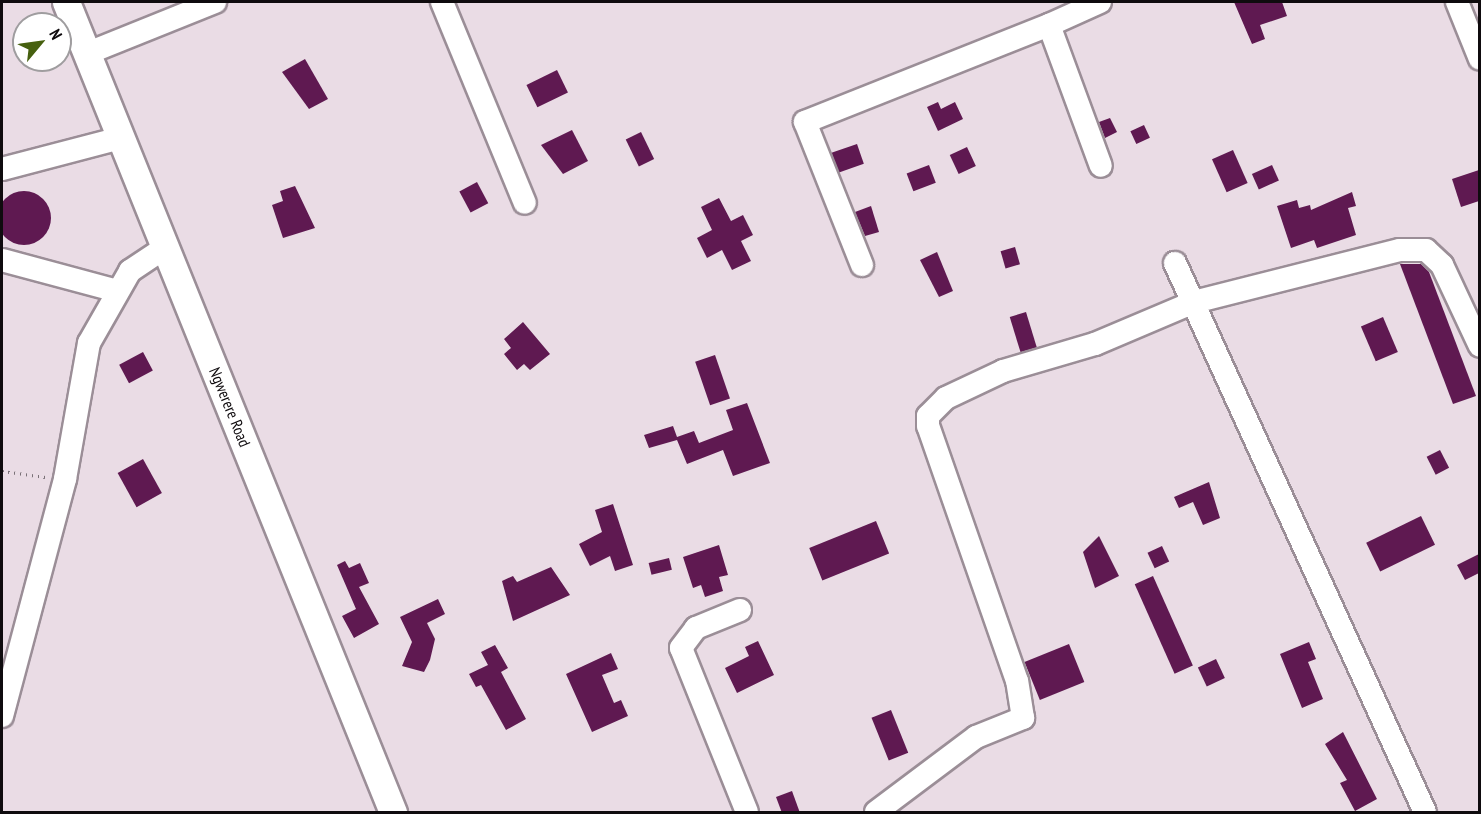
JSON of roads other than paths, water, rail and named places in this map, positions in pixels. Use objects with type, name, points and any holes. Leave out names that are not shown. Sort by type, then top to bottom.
[{"type":"main road","name":"Ngwerere Road","points":[[66,2],[393,813]]},
{"type":"street","points":[[88,52],[215,2]]},
{"type":"street","points":[[442,2],[525,203]]},
{"type":"street","points":[[862,266],[806,122],[1049,26],[1075,6],[1100,2]]},
{"type":"street","points":[[1456,2],[1479,59]]},
{"type":"street","points":[[1049,26],[1101,166]]},
{"type":"street","points":[[2,169],[120,138]]},
{"type":"street","points":[[2,716],[65,479],[81,368],[118,291],[138,263],[166,247]]},
{"type":"street","points":[[876,813],[976,737],[1015,725],[1024,708],[928,416],[946,398],[1003,371],[1095,344],[1194,302],[1364,255],[1426,250],[1442,265],[1479,346]]},
{"type":"street","points":[[2,260],[118,291]]},
{"type":"street","points":[[1175,263],[1425,813]]},
{"type":"street","points":[[740,610],[696,628],[681,648],[747,813]]}]
